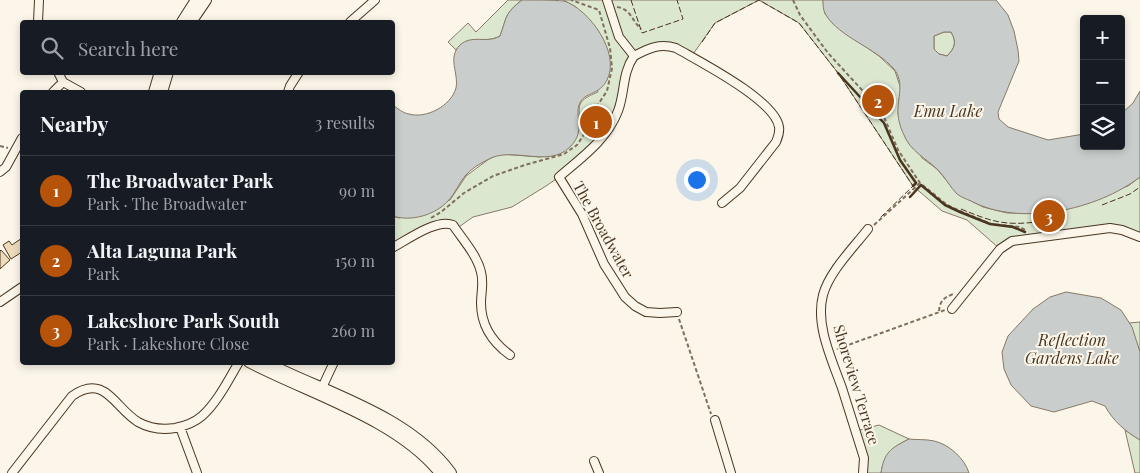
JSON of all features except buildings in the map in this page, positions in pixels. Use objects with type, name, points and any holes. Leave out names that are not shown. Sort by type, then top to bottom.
[{"type":"street","points":[[38,20],[39,0]]},
{"type":"street","points":[[183,20],[196,0]]},
{"type":"street","points":[[192,20],[206,0]]},
{"type":"street","points":[[352,20],[375,0]]},
{"type":"street","points":[[607,0],[619,37],[634,56],[655,46],[666,45],[676,48],[744,89],[761,102],[775,118],[779,126],[779,135],[776,142],[740,188],[722,204]]},
{"type":"street","name":"The Broadwater","points":[[634,56],[625,74],[618,112],[609,129],[598,143],[559,177],[582,214],[604,264],[625,297],[635,306],[646,312],[677,312]]},
{"type":"street","points":[[60,75],[63,82],[77,90]]},
{"type":"street","points":[[155,90],[159,75]]},
{"type":"street","points":[[163,90],[167,75]]},
{"type":"street","points":[[289,90],[297,75]]},
{"type":"street","points":[[55,90],[63,82]]},
{"type":"street","points":[[0,172],[6,167],[20,142]]},
{"type":"street","points":[[395,246],[428,228],[449,223],[453,226],[477,261],[482,272],[482,315],[485,326],[496,343],[510,355]]},
{"type":"street","points":[[952,309],[1000,248],[1012,241],[1110,228],[1122,230],[1140,237]]},
{"type":"street","name":"Shoreview Terrace","points":[[863,473],[864,458],[822,324],[823,296],[827,284],[868,229]]},
{"type":"street","points":[[0,302],[20,289]]},
{"type":"street","points":[[12,473],[72,396],[81,390],[89,388],[104,391],[140,423],[151,427],[168,429],[194,423],[207,411],[237,365]]},
{"type":"street","points":[[256,365],[370,410],[417,439],[450,473]]},
{"type":"street","points":[[271,365],[398,436],[415,447],[440,473]]},
{"type":"street","points":[[320,391],[333,365]]},
{"type":"street","points":[[715,420],[731,473]]},
{"type":"street","points":[[180,427],[197,473]]},
{"type":"street","points":[[594,460],[599,473]]},
{"type":"path","points":[[430,218],[441,212],[464,193],[493,176],[524,164],[564,154],[577,145],[583,136],[595,109],[607,91],[612,68],[610,48],[599,10],[571,0]]},
{"type":"path","points":[[793,0],[800,15],[828,53],[873,102],[884,117],[898,150],[920,183],[953,208],[992,224],[1020,227],[1030,234],[1031,238]]},
{"type":"path","points":[[610,8],[620,7],[626,10],[638,28],[641,29]]},
{"type":"path","points":[[868,229],[879,222],[920,183]]},
{"type":"path","points":[[939,311],[940,303],[944,298],[956,293]]},
{"type":"path","points":[[830,352],[939,311],[952,309]]},
{"type":"path","points":[[677,312],[709,409],[715,420]]},
{"type":"green space","points":[[508,0],[522,0],[509,12],[500,36],[466,42],[456,50],[448,42],[468,23],[476,32]]},
{"type":"green space","points":[[563,0],[759,0],[715,23],[691,57],[666,45],[634,56],[609,129],[559,177],[546,186],[512,207],[473,217],[456,229],[443,223],[395,247],[395,217],[399,218],[450,200],[466,176],[489,159],[500,154],[540,157],[558,154],[580,116],[579,107],[581,103],[598,92],[576,7]]},
{"type":"green space","points":[[759,0],[823,0],[825,14],[839,28],[879,56],[895,71],[901,89],[898,114],[922,158],[937,169],[958,194],[983,207],[1007,213],[1049,213],[1128,186],[1140,177],[1140,237],[1122,230],[1031,238],[1000,249],[967,220],[942,211],[913,186],[838,73],[799,23]]},
{"type":"green space","points":[[944,32],[951,32],[954,39],[953,48],[947,56],[939,54],[934,50],[934,36]]},
{"type":"green space","points":[[1140,322],[1140,352],[1129,323]]},
{"type":"green space","points":[[879,425],[909,439],[890,452],[884,461],[881,473],[863,473],[856,431]]},
{"type":"green space","points":[[1125,430],[1140,440],[1140,473],[1135,473]]},
{"type":"water","points":[[522,0],[564,1],[574,6],[592,22],[606,45],[610,57],[610,69],[607,80],[597,91],[586,96],[581,101],[578,111],[579,128],[575,140],[570,147],[561,153],[551,156],[507,155],[487,160],[467,173],[443,206],[415,218],[395,217],[395,106],[405,113],[423,115],[437,110],[449,100],[456,88],[457,82],[454,60],[456,50],[460,45],[469,40],[490,39],[500,36],[505,20]]},
{"type":"water","name":"Emu Lake","points":[[823,0],[996,0],[1008,15],[1014,31],[1019,61],[998,112],[999,119],[1008,127],[1048,140],[1080,135],[1080,150],[1125,150],[1125,110],[1133,103],[1140,91],[1140,177],[1122,189],[1081,206],[1035,214],[1012,213],[991,209],[960,196],[938,170],[914,150],[907,141],[899,119],[900,85],[894,69],[878,55],[840,30],[832,23],[823,8]],"holes":[[[944,32],[951,32],[954,39],[953,48],[947,56],[939,54],[934,49],[934,36]]]},
{"type":"water","name":"Reflection Gardens Lake","points":[[1066,292],[1101,298],[1121,310],[1132,327],[1140,352],[1140,440],[1120,426],[1105,406],[1092,401],[1054,412],[1031,406],[1011,385],[1004,369],[1002,352],[1008,336],[1033,309],[1050,297]]},
{"type":"water","points":[[909,439],[931,440],[945,445],[960,458],[969,473],[881,473],[886,455],[897,445]]},
{"type":"fence","points":[[631,0],[642,33],[683,19],[677,0]]},
{"type":"fence","points":[[702,42],[715,23],[759,0],[799,23],[838,73],[913,186],[879,219]]},
{"type":"fence","points":[[1102,205],[1130,194],[1140,187]]},
{"type":"fence","points":[[961,209],[997,222],[1036,222],[1037,227]]},
{"type":"wall","points":[[838,73],[884,123],[900,160],[916,183],[913,186]]},
{"type":"wall","points":[[910,197],[921,185],[945,205],[960,212],[990,224],[1013,227],[1025,232]]},
{"type":"place","name":"Alta Laguna Park","points":[[878,101]]},
{"type":"place","name":"The Broadwater Park","points":[[596,122]]},
{"type":"place","name":"Lakeshore Park South","points":[[1049,216]]}]
